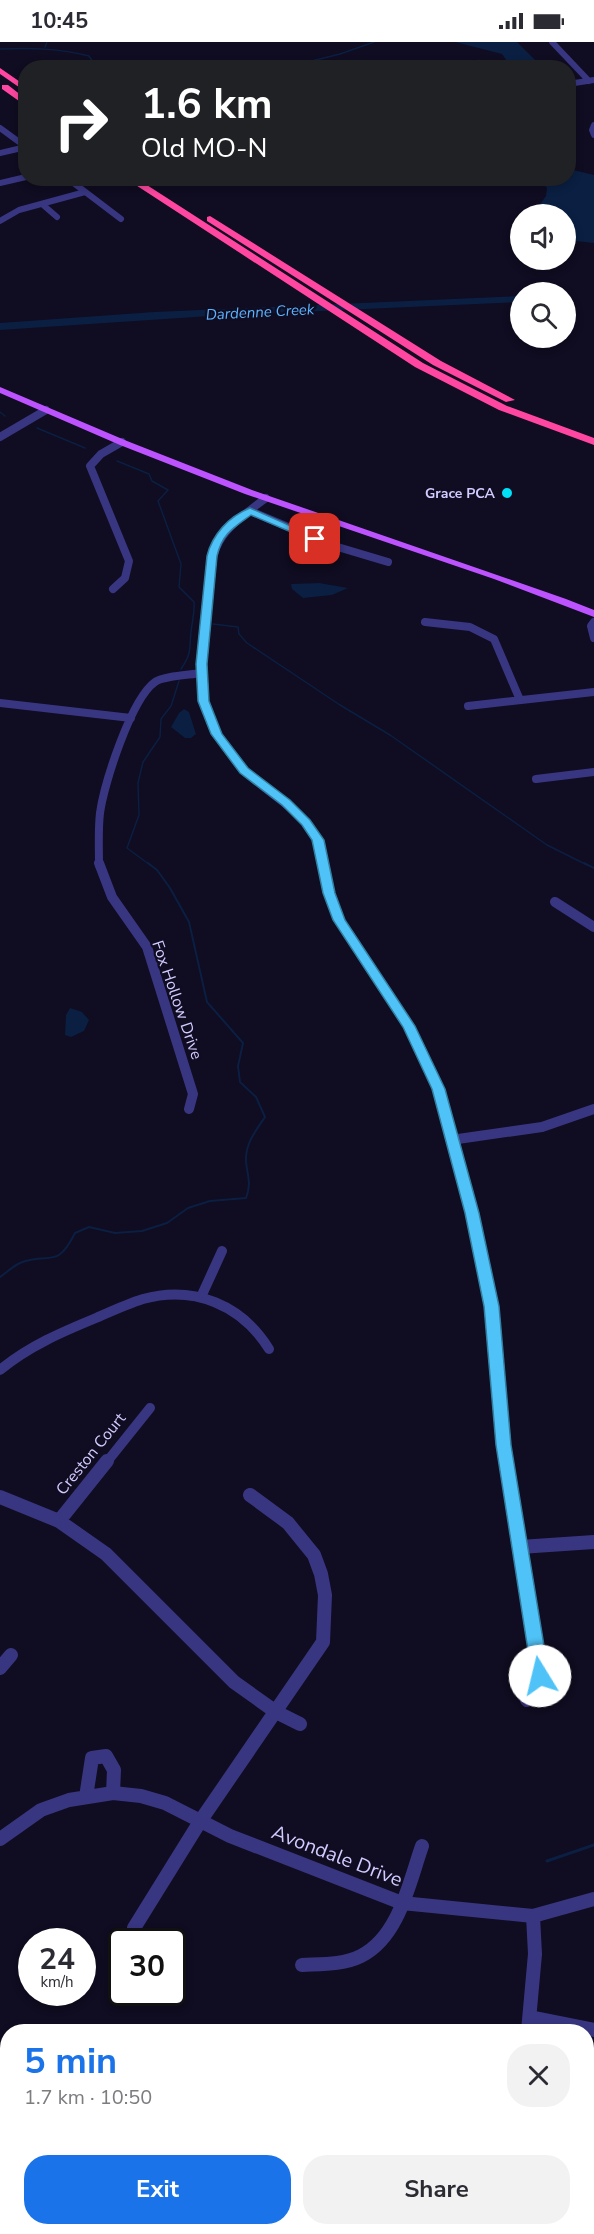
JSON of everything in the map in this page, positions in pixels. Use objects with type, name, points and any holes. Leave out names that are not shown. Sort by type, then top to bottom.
[{"type":"highway","points":[[0,70],[18,84]]},
{"type":"highway","points":[[0,83],[18,98]]},
{"type":"highway","points":[[141,186],[419,365],[466,391],[527,418],[594,442]]},
{"type":"highway","points":[[159,186],[437,363],[530,408],[594,432]]},
{"type":"main road","points":[[0,390],[122,442],[266,498],[490,572],[594,614]]},
{"type":"street","points":[[552,42],[570,60]]},
{"type":"street","points":[[576,65],[591,80]]},
{"type":"street","points":[[576,83],[591,80]]},
{"type":"street","points":[[594,125],[592,130],[594,135]]},
{"type":"street","points":[[0,128],[18,141]]},
{"type":"street","points":[[0,153],[18,149]]},
{"type":"street","points":[[0,183],[18,179]]},
{"type":"street","points":[[77,186],[121,219]]},
{"type":"street","points":[[0,221],[13,212],[85,192]]},
{"type":"street","points":[[42,204],[57,217]]},
{"type":"street","points":[[0,437],[46,410]]},
{"type":"street","points":[[113,590],[124,582],[129,573],[129,561],[90,466],[101,454],[122,442]]},
{"type":"street","points":[[266,498],[229,526],[216,541],[212,556],[201,673],[204,701],[217,734],[233,759],[286,803],[306,823],[318,840],[329,893],[339,920],[409,1026],[439,1089],[472,1213],[491,1306],[503,1445],[540,1676],[527,1700]]},
{"type":"street","points":[[250,511],[331,545],[388,562]]},
{"type":"street","points":[[426,622],[476,628],[494,639],[520,700]]},
{"type":"street","points":[[594,622],[591,626],[594,638]]},
{"type":"street","name":"Fox Hollow Drive","points":[[189,1109],[193,1094],[147,947],[112,897],[99,864],[100,813],[115,757],[131,718],[146,691],[157,680],[201,673]]},
{"type":"street","points":[[468,706],[594,692]]},
{"type":"street","points":[[0,703],[131,718]]},
{"type":"street","points":[[536,778],[594,772]]},
{"type":"street","points":[[555,902],[594,927]]},
{"type":"street","points":[[451,1140],[532,1130],[581,1116],[594,1109]]},
{"type":"street","points":[[201,1297],[222,1251]]},
{"type":"street","points":[[0,1370],[28,1349],[51,1337],[134,1303],[169,1296],[201,1297],[238,1312],[251,1322],[269,1349]]},
{"type":"street","name":"Creston Court","points":[[59,1521],[150,1408]]},
{"type":"street","points":[[134,1928],[201,1820],[323,1642],[327,1617],[325,1595],[319,1569],[307,1542],[276,1509],[250,1495]]},
{"type":"street","points":[[0,1497],[59,1521],[106,1554],[234,1682],[276,1712],[300,1724]]},
{"type":"street","points":[[520,1547],[594,1542]]},
{"type":"street","points":[[0,1668],[11,1655]]},
{"type":"street","points":[[86,1797],[90,1763],[92,1758],[99,1756],[106,1756],[114,1770],[113,1793]]},
{"type":"street","name":"Avondale Drive","points":[[0,1839],[41,1810],[69,1800],[113,1793],[141,1796],[165,1803],[230,1836],[402,1903],[533,1916],[594,1899]]},
{"type":"street","points":[[302,1965],[344,1962],[369,1950],[383,1939],[394,1923],[422,1846]]},
{"type":"street","points":[[529,2024],[535,1954],[533,1916]]},
{"type":"water","points":[[455,42],[517,42],[535,60],[506,60],[502,54]]},
{"type":"water","points":[[576,171],[594,175],[594,243],[576,241],[576,204],[540,204],[546,196],[545,186],[576,186]]},
{"type":"water","name":"Dardenne Creek","points":[[510,296],[510,302],[210,316],[0,330],[0,323],[154,312]]},
{"type":"water","points":[[319,583],[348,588],[332,595],[303,598],[292,589],[291,584]]},
{"type":"water","points":[[184,709],[189,712],[196,734],[191,738],[185,738],[171,727]]},
{"type":"water","points":[[70,1008],[82,1012],[89,1020],[84,1031],[71,1037],[65,1035],[66,1015]]},
{"type":"waterway","points":[[45,47],[47,42]]},
{"type":"waterway","points":[[316,60],[374,42]]},
{"type":"waterway","points":[[0,49],[67,51],[89,56],[92,60]]},
{"type":"waterway","points":[[0,412],[5,416]]},
{"type":"waterway","points":[[37,428],[85,448]]},
{"type":"waterway","points":[[117,461],[149,474],[152,481],[168,490],[158,501],[181,564],[179,587],[194,602],[189,651],[181,669]]},
{"type":"waterway","points":[[213,624],[238,627],[239,634],[247,643],[340,705],[390,735],[547,845],[587,865]]},
{"type":"waterway","points":[[150,865],[127,848],[139,815],[138,783],[143,762],[160,737],[161,719],[171,706],[179,681]]},
{"type":"waterway","points":[[0,1277],[20,1263],[57,1256],[63,1252],[75,1233],[89,1227],[115,1233],[142,1231],[167,1223],[188,1208],[210,1201],[246,1198],[248,1193],[247,1149],[265,1117],[256,1097],[240,1082],[238,1066],[243,1043],[207,1002],[189,922],[170,888],[157,870],[148,863]]},
{"type":"waterway","points":[[584,863],[594,868]]},
{"type":"waterway","points":[[547,1861],[594,1845]]},
{"type":"place","name":"Grace PCA","points":[[507,493]]},
{"type":"route","points":[[315,539],[250,511],[229,526],[216,541],[212,556],[201,664],[204,701],[217,734],[233,759],[286,803],[306,823],[318,840],[329,893],[339,920],[387,989],[409,1026],[439,1089],[483,1259],[491,1306],[503,1445],[540,1676]]}]
